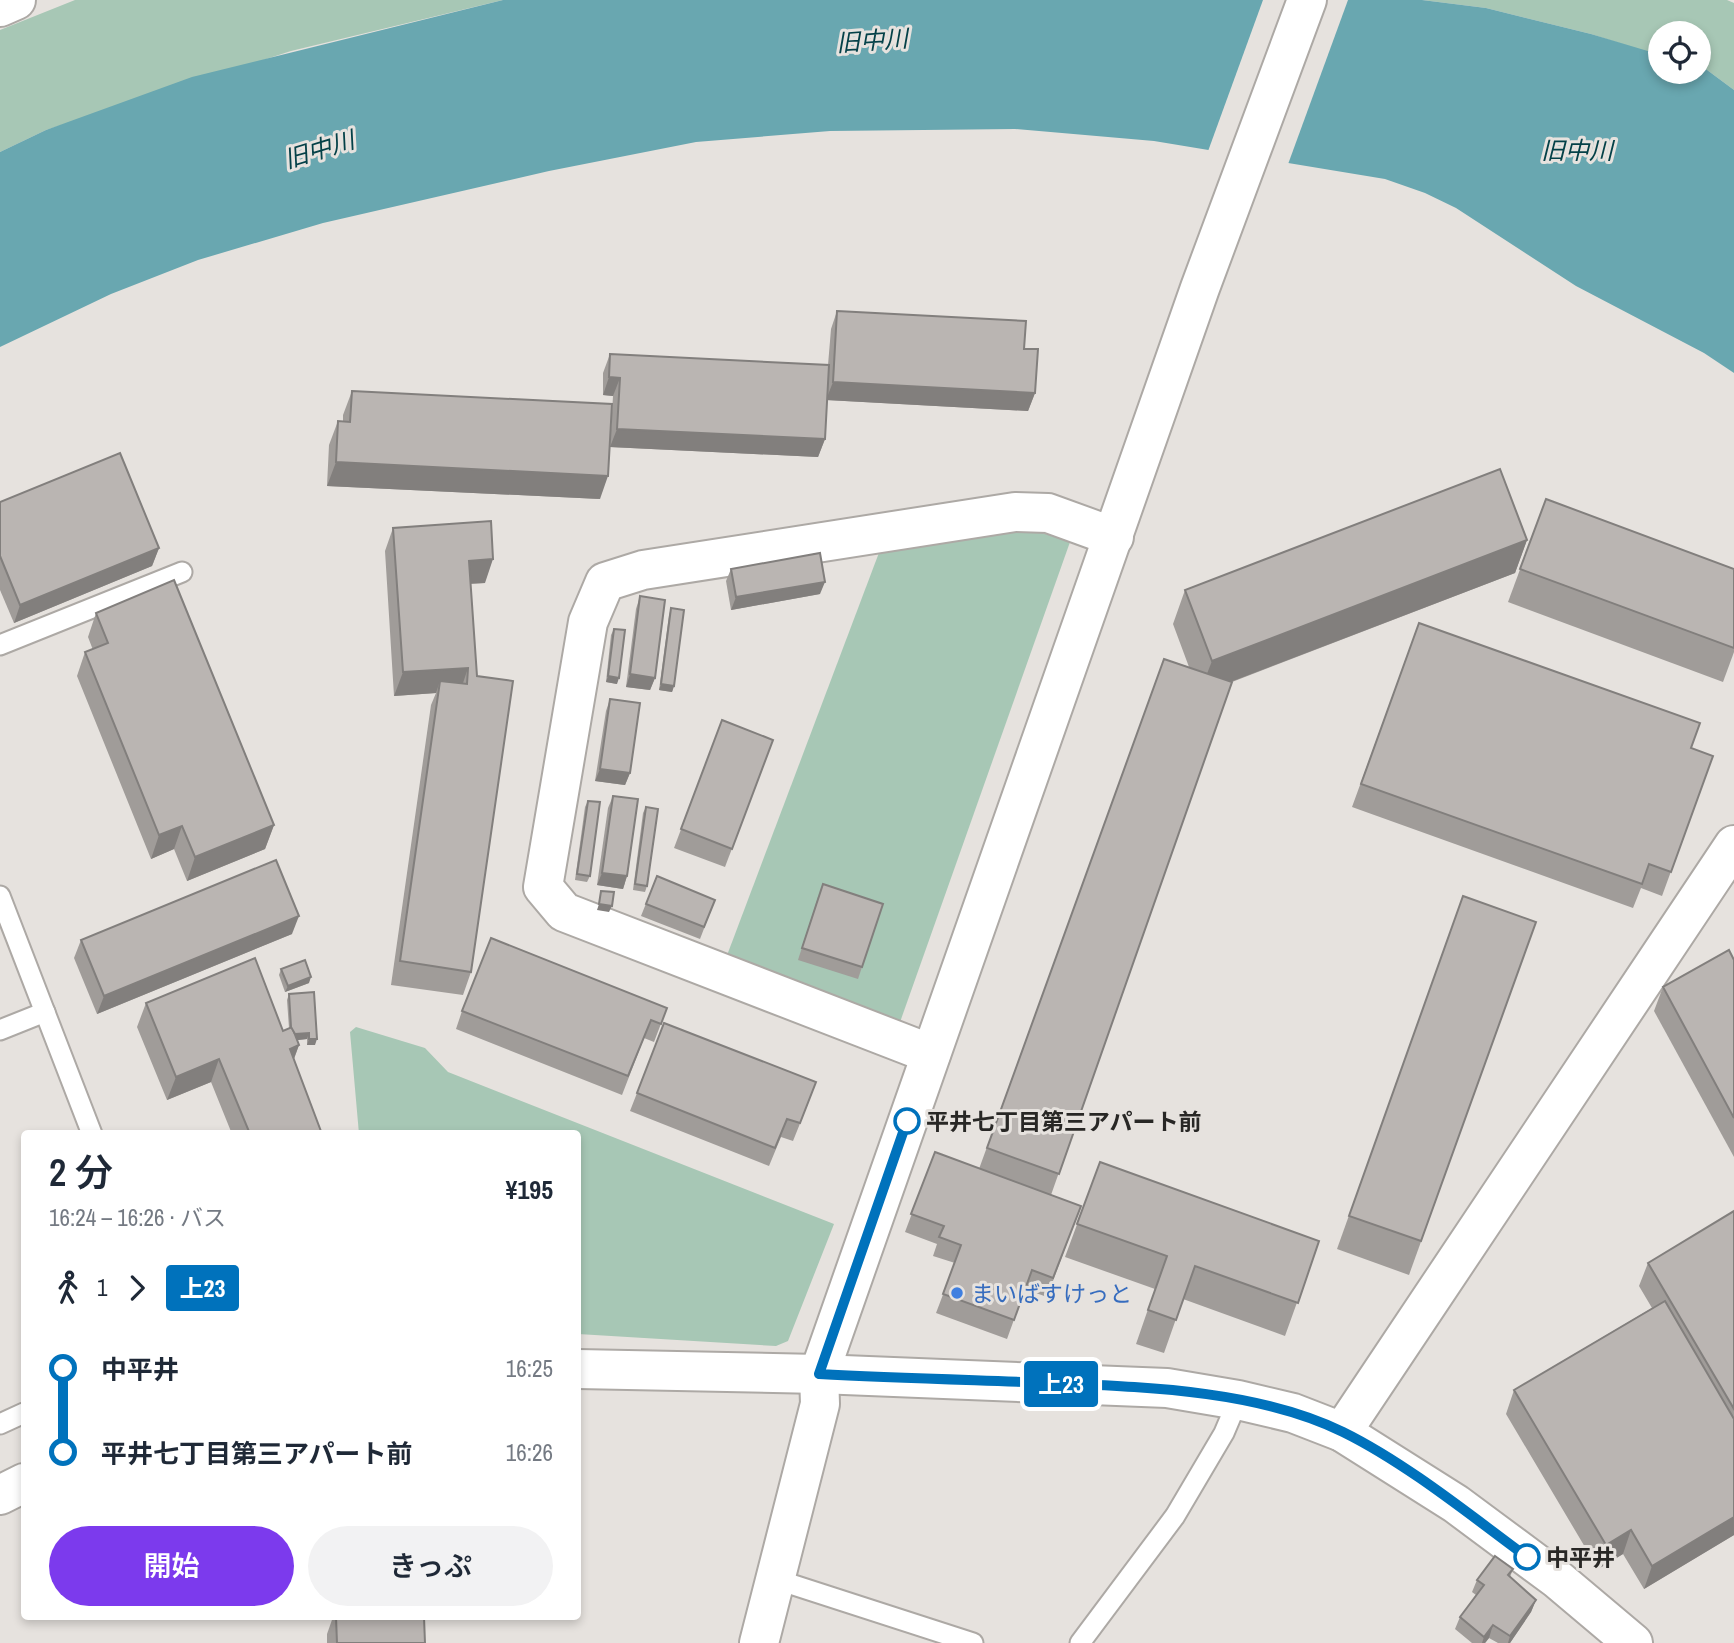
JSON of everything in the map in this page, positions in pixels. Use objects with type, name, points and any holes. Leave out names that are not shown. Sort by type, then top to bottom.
[{"type":"street","points":[[0,7],[16,0]]},
{"type":"street","points":[[759,1643],[820,1404],[819,1374],[1208,265],[1307,0]]},
{"type":"street","points":[[931,1054],[564,912],[543,887],[587,622],[605,582],[643,570],[1015,512],[1048,513],[1114,537]]},
{"type":"street","points":[[1342,1432],[1734,845]]},
{"type":"street","points":[[581,1368],[819,1374],[1167,1388],[1293,1413],[1342,1432],[1456,1504],[1557,1579],[1633,1643]]},
{"type":"street","points":[[0,1494],[21,1484]]},
{"type":"lane","points":[[0,645],[182,572]]},
{"type":"lane","points":[[0,896],[90,1130]]},
{"type":"lane","points":[[0,1030],[45,1012]]},
{"type":"lane","points":[[1080,1643],[1175,1516],[1224,1433],[1238,1400]]},
{"type":"lane","points":[[0,1424],[21,1414]]},
{"type":"lane","points":[[775,1579],[973,1643]]},
{"type":"green space","points":[[75,0],[503,0],[291,51],[46,130],[0,152],[0,30]]},
{"type":"green space","points":[[1422,0],[1727,0],[1734,3],[1734,90],[1711,73],[1711,21],[1648,21],[1648,52],[1591,34],[1486,8]]},
{"type":"green space","points":[[1021,526],[1070,542],[899,1025],[726,958],[880,550]]},
{"type":"green space","points":[[356,1027],[425,1048],[448,1072],[834,1224],[788,1341],[776,1346],[581,1334],[581,1130],[359,1130],[350,1032]]},
{"type":"water","name":"旧中川","points":[[503,0],[1422,0],[1486,8],[1648,51],[1648,84],[1711,84],[1711,73],[1734,90],[1734,373],[1704,353],[1576,286],[1456,208],[1425,193],[1385,179],[1154,141],[1015,129],[830,131],[696,142],[549,171],[323,223],[198,260],[111,294],[0,347],[0,152],[46,130],[192,77]]},
{"type":"pier","points":[[1263,0],[1348,0],[1287,167],[1207,154]]},
{"type":"building","points":[[837,311],[1026,321],[1024,349],[1038,349],[1035,393],[833,382]]},
{"type":"building","points":[[610,354],[829,365],[825,439],[617,429],[620,378],[609,377]]},
{"type":"building","points":[[352,391],[612,404],[608,476],[336,462],[338,421],[350,422]]},
{"type":"building","points":[[120,453],[159,548],[20,605],[0,556],[0,502]]},
{"type":"building","points":[[1500,469],[1527,540],[1212,661],[1185,590]]},
{"type":"building","points":[[1546,499],[1734,569],[1734,648],[1520,569]]},
{"type":"building","points":[[491,521],[493,559],[469,561],[477,676],[513,681],[471,972],[400,961],[440,681],[467,684],[468,668],[403,672],[393,528]]},
{"type":"building","points":[[820,553],[825,582],[736,597],[731,569]]},
{"type":"building","points":[[174,580],[274,825],[195,857],[182,826],[159,835],[85,652],[108,643],[96,613]]},
{"type":"building","points":[[640,596],[665,600],[655,678],[630,674]]},
{"type":"building","points":[[671,608],[684,610],[674,686],[661,684]]},
{"type":"building","points":[[1419,623],[1700,723],[1691,748],[1713,756],[1671,872],[1649,864],[1642,884],[1361,784]]},
{"type":"building","points":[[614,629],[625,630],[619,678],[608,676]]},
{"type":"building","points":[[1164,659],[1232,682],[1059,1174],[987,1148]]},
{"type":"building","points":[[610,699],[640,703],[630,773],[600,769]]},
{"type":"building","points":[[722,720],[773,740],[732,849],[681,829]]},
{"type":"building","points":[[613,796],[638,799],[627,876],[602,873]]},
{"type":"building","points":[[588,801],[600,802],[590,876],[577,874]]},
{"type":"building","points":[[646,807],[658,809],[647,886],[635,884]]},
{"type":"building","points":[[276,860],[299,916],[104,996],[81,940]]},
{"type":"building","points":[[657,876],[715,900],[704,927],[646,904]]},
{"type":"building","points":[[823,884],[883,904],[862,967],[802,948]]},
{"type":"building","points":[[601,891],[614,892],[612,906],[599,904]]},
{"type":"building","points":[[1463,896],[1536,922],[1421,1241],[1349,1216]]},
{"type":"building","points":[[491,938],[667,1008],[661,1024],[651,1020],[628,1076],[462,1011]]},
{"type":"building","points":[[1729,950],[1734,960],[1734,1118],[1663,987]]},
{"type":"building","points":[[255,958],[283,1031],[292,1027],[299,1045],[290,1049],[320,1130],[248,1130],[219,1059],[176,1077],[146,1003]]},
{"type":"building","points":[[305,960],[311,977],[288,986],[281,969]]},
{"type":"building","points":[[314,992],[317,1039],[309,1039],[309,1033],[295,1034],[291,1027],[289,994]]},
{"type":"building","points":[[664,1023],[816,1082],[800,1123],[787,1119],[775,1148],[637,1093]]},
{"type":"building","points":[[935,1152],[1081,1206],[1053,1278],[1032,1270],[1014,1320],[943,1294],[961,1245],[939,1237],[944,1226],[911,1214]]},
{"type":"building","points":[[1100,1162],[1319,1241],[1298,1303],[1195,1266],[1176,1320],[1148,1310],[1167,1256],[1077,1224]]},
{"type":"building","points":[[1734,1211],[1734,1409],[1648,1263]]},
{"type":"building","points":[[1665,1301],[1734,1419],[1734,1517],[1652,1566],[1631,1530],[1606,1545],[1514,1390]]},
{"type":"building","points":[[1495,1556],[1513,1569],[1508,1575],[1536,1600],[1510,1636],[1493,1625],[1484,1637],[1460,1617],[1484,1585],[1477,1580]]},
{"type":"building","points":[[336,1620],[424,1620],[425,1643],[337,1643]]},
{"type":"bus line","name":"上23","points":[[907,1121],[819,1374],[1167,1388],[1293,1413],[1342,1432],[1383,1456],[1456,1504],[1527,1557]]},
{"type":"place","name":"平井七丁目第三アパート前","points":[[907,1121]]},
{"type":"place","name":"まいばすけっと","points":[[957,1293]]},
{"type":"place","name":"中平井","points":[[1527,1557]]}]
